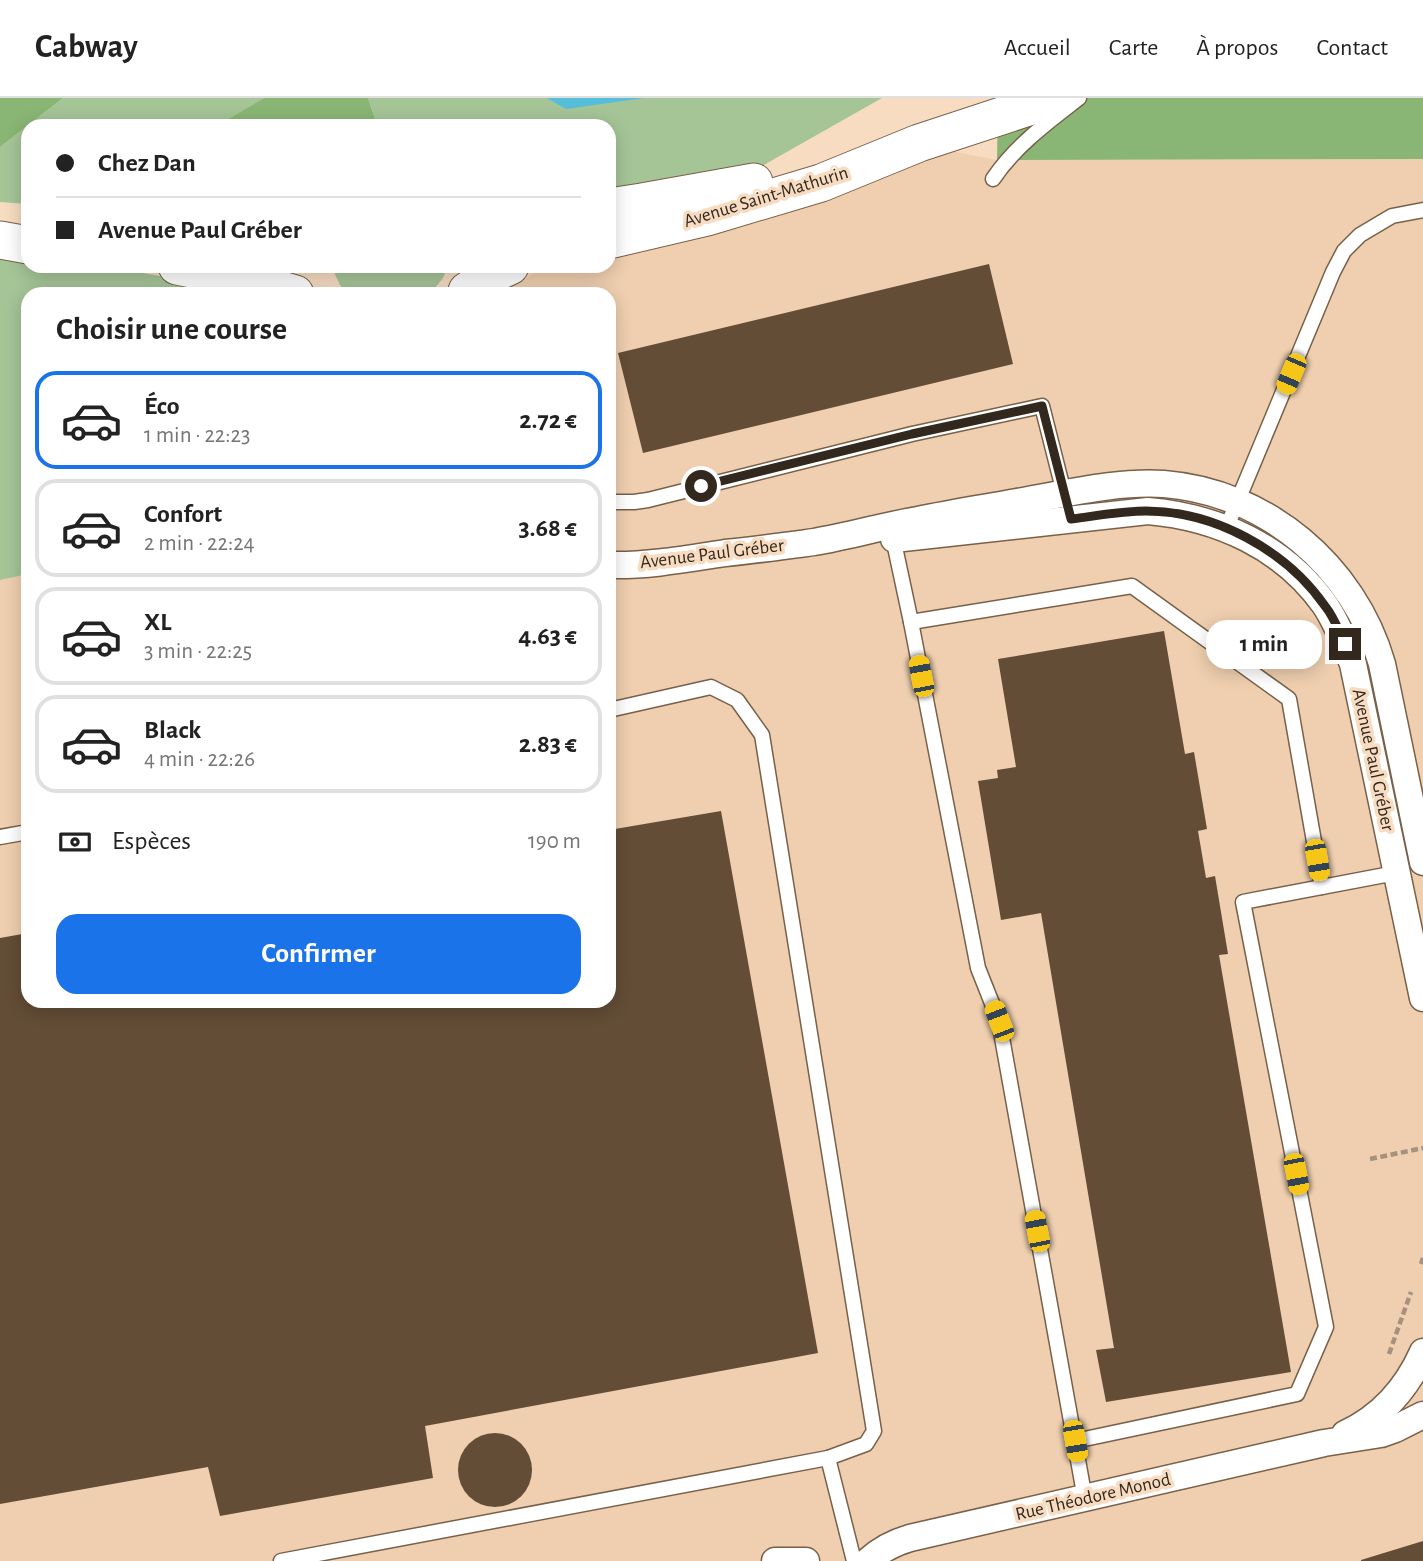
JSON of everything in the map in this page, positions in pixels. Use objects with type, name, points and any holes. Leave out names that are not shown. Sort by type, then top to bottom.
[{"type":"street","name":"Avenue Saint-Mathurin","points":[[616,238],[707,217],[821,183],[919,143],[1056,98]]},
{"type":"street","name":"Avenue Saint-Mathurin","points":[[616,206],[756,181],[919,143]]},
{"type":"street","points":[[0,219],[21,221]]},
{"type":"street","points":[[0,240],[21,244]]},
{"type":"street","points":[[212,273],[271,287]]},
{"type":"street","points":[[469,284],[494,273]]},
{"type":"street","name":"Avenue Paul Gréber","points":[[1068,506],[1102,487],[1158,484],[1206,491],[1238,501],[1269,516],[1305,542],[1335,575],[1359,608],[1376,644],[1419,822],[1423,862]]},
{"type":"street","name":"Avenue Paul Gréber","points":[[616,565],[645,564],[891,532],[1068,506],[1187,516],[1226,529],[1266,550],[1298,574],[1326,606],[1336,622],[1353,664],[1423,998]]},
{"type":"street","name":"Rue Théodore Monod","points":[[1324,1443],[1349,1433],[1390,1403],[1409,1380],[1423,1352]]},
{"type":"street","name":"Rue Théodore Monod","points":[[868,1561],[893,1543],[1324,1443],[1381,1434],[1423,1415]]},
{"type":"street","points":[[775,1561],[806,1561]]},
{"type":"lane","points":[[993,179],[1032,135],[1079,98]]},
{"type":"lane","points":[[1226,529],[1343,251],[1360,235],[1392,216],[1423,210]]},
{"type":"lane","points":[[616,503],[641,501],[912,434],[1042,406],[1068,506]]},
{"type":"lane","points":[[891,532],[978,968],[999,1021],[1086,1499]]},
{"type":"lane","points":[[911,622],[1132,586],[1289,699],[1322,887]]},
{"type":"lane","points":[[281,1561],[828,1458],[866,1444],[874,1431],[762,736],[737,701],[711,687],[616,708]]},
{"type":"lane","points":[[1387,827],[1419,822]]},
{"type":"lane","points":[[0,837],[21,833]]},
{"type":"lane","points":[[1075,1441],[1297,1394],[1326,1327],[1243,902],[1423,868]]},
{"type":"lane","points":[[828,1458],[854,1561]]},
{"type":"path","points":[[1370,1159],[1423,1148]]},
{"type":"path","points":[[1421,1264],[1423,1258]]},
{"type":"path","points":[[1386,1363],[1411,1292]]},
{"type":"shaded area","points":[[951,151],[997,160],[1423,159],[1423,1561],[0,1561],[0,580],[21,576],[21,1008],[616,1008],[616,287],[512,287],[534,273],[616,273],[616,253]]},
{"type":"green space","points":[[0,98],[63,98],[36,119],[21,119],[21,131],[0,147]]},
{"type":"green space","points":[[63,98],[264,98],[228,119],[36,119]]},
{"type":"green space","points":[[264,98],[368,98],[375,119],[228,119]]},
{"type":"green space","points":[[368,98],[882,98],[753,171],[616,188],[616,119],[375,119]]},
{"type":"green space","points":[[998,98],[1423,98],[1423,159],[997,160]]},
{"type":"green space","points":[[21,131],[21,204],[0,202],[0,147]]},
{"type":"green space","points":[[0,248],[21,252],[21,273],[143,273],[223,287],[21,287],[21,576],[0,580]]},
{"type":"green space","points":[[334,273],[445,273],[436,287],[340,285]]},
{"type":"water","points":[[547,98],[644,98],[566,109]]},
{"type":"building","points":[[989,264],[1013,364],[643,453],[618,353]]},
{"type":"building","points":[[1164,631],[1185,754],[1194,752],[1207,829],[1198,831],[1206,878],[1215,876],[1228,954],[1219,955],[1291,1372],[1106,1402],[1096,1350],[1114,1348],[1041,913],[1001,920],[978,781],[998,778],[997,770],[1016,767],[998,659]]},
{"type":"building","points":[[721,811],[818,1353],[425,1426],[433,1478],[220,1516],[208,1467],[0,1504],[0,938],[21,934],[21,1008],[616,1008],[616,829]]},
{"type":"building","points":[[488,1433],[502,1433],[516,1439],[526,1449],[532,1470],[530,1484],[516,1501],[502,1507],[488,1507],[474,1501],[464,1491],[458,1477],[458,1463],[464,1449],[474,1439]]},
{"type":"building","points":[[1423,1541],[1423,1561],[1361,1561],[1361,1560]]},
{"type":"route","points":[[701,486],[912,434],[1042,406],[1071,519],[1127,512],[1167,513],[1205,521],[1246,538],[1283,562],[1313,590],[1336,622],[1345,644]]}]
